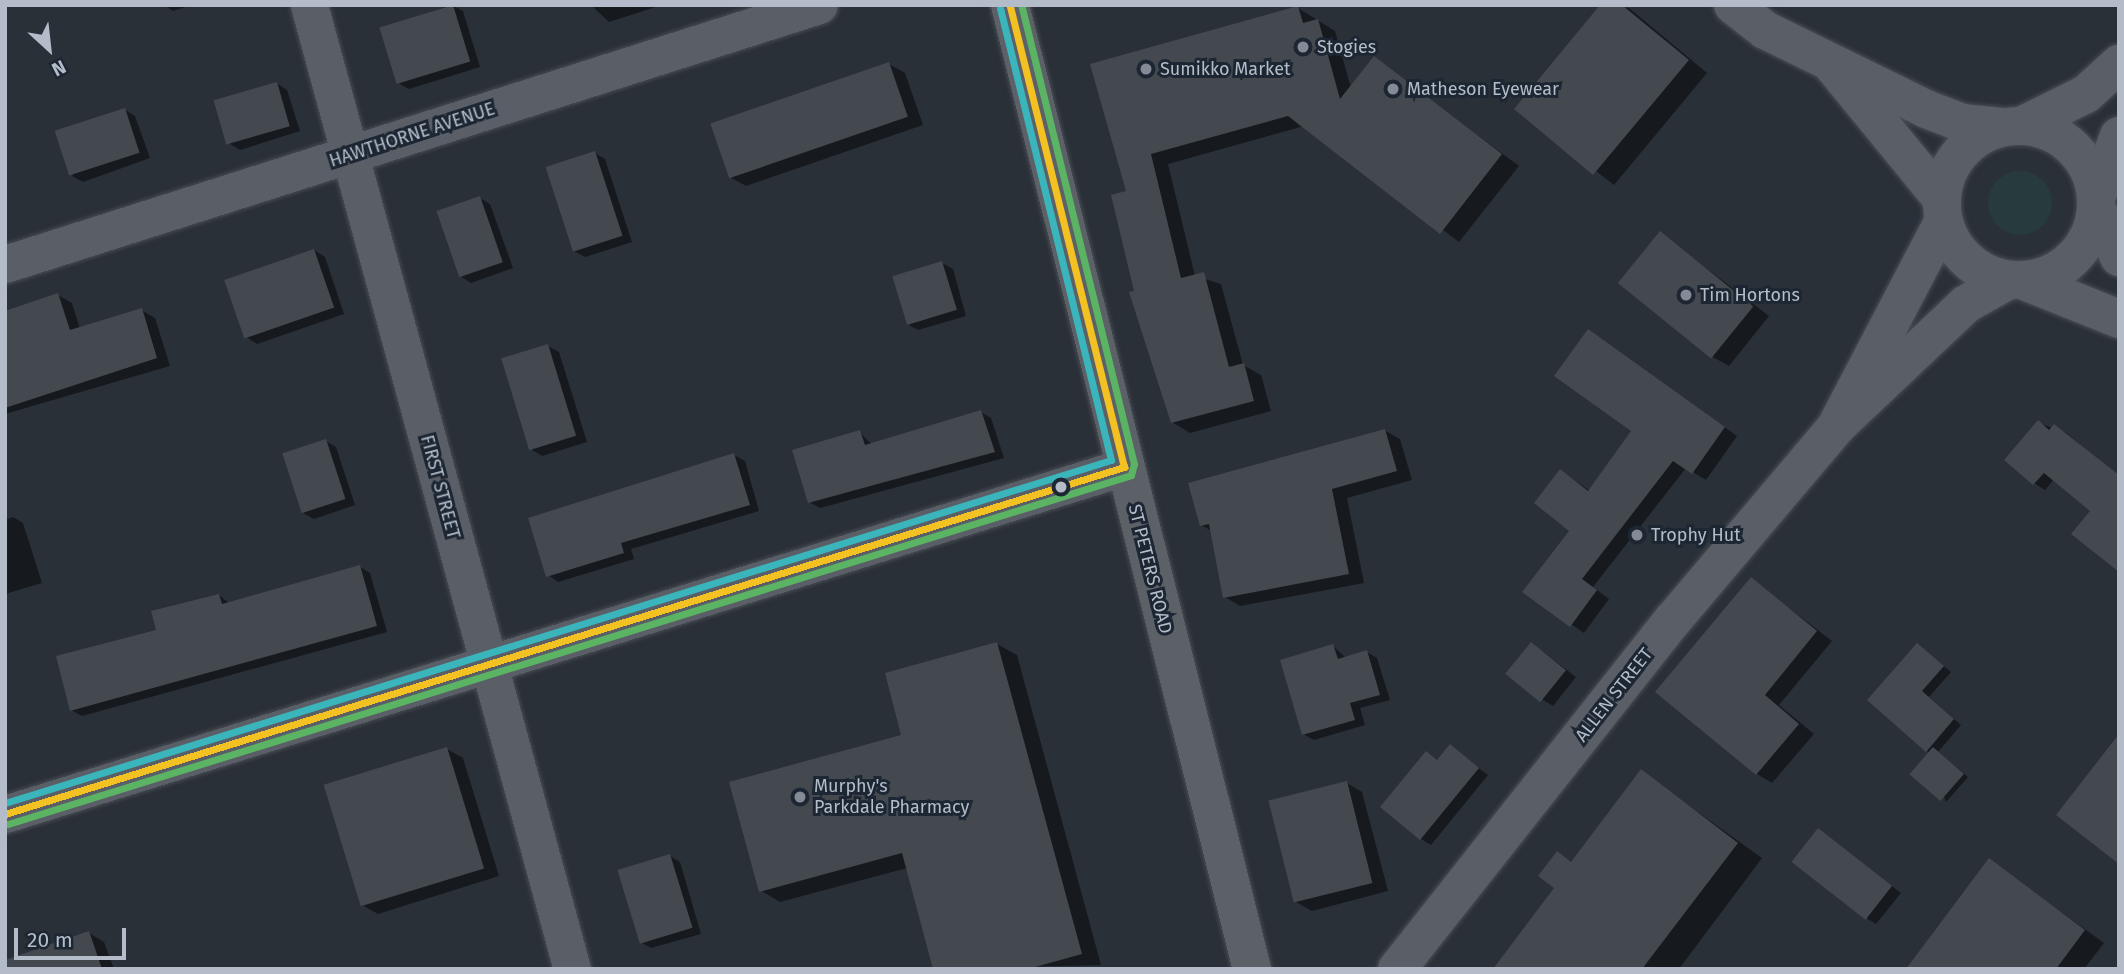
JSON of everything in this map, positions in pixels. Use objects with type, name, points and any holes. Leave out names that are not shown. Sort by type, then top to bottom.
[{"type":"main road","name":"ST PETERS ROAD","points":[[1010,5],[1252,969]]},
{"type":"street","name":"FIRST STREET","points":[[309,5],[572,969]]},
{"type":"street","name":"HAWTHORNE AVENUE","points":[[5,264],[818,5]]},
{"type":"street","points":[[1733,5],[1833,66],[1962,123],[2013,126],[2065,139],[2081,155],[2119,257]]},
{"type":"street","points":[[1942,210],[1960,152],[2086,94],[2119,64]]},
{"type":"street","points":[[1833,66],[1942,210],[1967,261],[2119,319]]},
{"type":"street","points":[[2015,280],[2064,266],[2092,230],[2097,203],[2119,136]]},
{"type":"street","name":"ALLEN STREET","points":[[1837,426],[1856,378],[1924,267],[1942,210]]},
{"type":"street","name":"ALLEN STREET","points":[[1397,969],[1674,620],[1837,426],[1966,304],[2015,280]]},
{"type":"street","points":[[5,814],[1124,467]]},
{"type":"green space","points":[[2020,171],[2038,177],[2046,185],[2052,203],[2046,221],[2038,229],[2020,235],[2002,229],[1994,221],[1988,203],[1994,185],[2002,177]]},
{"type":"building","points":[[453,5],[470,61],[397,84],[379,28]]},
{"type":"building","points":[[1600,5],[1622,5],[1689,60],[1593,175],[1514,109]]},
{"type":"building","points":[[1298,6],[1303,23],[1318,19],[1340,99],[1374,56],[1502,154],[1440,234],[1288,116],[1151,154],[1181,278],[1204,272],[1229,367],[1244,363],[1254,401],[1171,423],[1129,292],[1134,291],[1111,195],[1126,191],[1090,64]]},
{"type":"building","points":[[889,62],[908,117],[729,178],[710,124]]},
{"type":"building","points":[[277,82],[290,126],[226,144],[214,100]]},
{"type":"building","points":[[125,108],[140,153],[69,176],[55,131]]},
{"type":"building","points":[[595,151],[623,236],[573,252],[546,167]]},
{"type":"building","points":[[480,196],[503,262],[459,277],[437,211]]},
{"type":"building","name":"Tim Hortons","points":[[1660,231],[1753,307],[1711,359],[1618,283]]},
{"type":"building","points":[[314,249],[334,308],[244,339],[224,280]]},
{"type":"building","points":[[942,261],[957,310],[907,325],[892,276]]},
{"type":"building","points":[[58,293],[70,330],[142,308],[157,358],[5,408],[5,311]]},
{"type":"building","points":[[1588,329],[1725,427],[1692,474],[1673,461],[1582,579],[1597,590],[1570,627],[1522,592],[1569,531],[1534,503],[1560,469],[1588,491],[1631,431],[1554,376]]},
{"type":"building","points":[[548,344],[576,436],[529,450],[501,358]]},
{"type":"building","points":[[981,410],[995,452],[808,503],[792,450],[860,430],[865,445]]},
{"type":"building","points":[[2038,420],[2049,430],[2054,424],[2119,475],[2119,572],[2071,534],[2090,511],[2044,473],[2033,485],[2004,460]]},
{"type":"building","points":[[1385,429],[1397,471],[1332,489],[1349,574],[1223,598],[1209,524],[1200,526],[1188,483]]},
{"type":"building","points":[[326,439],[345,499],[302,513],[282,453]]},
{"type":"building","points":[[734,453],[750,505],[621,543],[624,553],[546,577],[528,518]]},
{"type":"building","points":[[360,565],[377,626],[70,711],[56,656],[156,630],[151,611],[219,594],[222,604]]},
{"type":"building","points":[[1751,577],[1817,631],[1765,695],[1799,724],[1756,775],[1655,692]]},
{"type":"building","name":"Murphy's Parkdale Pharmacy","points":[[997,642],[1082,954],[1028,969],[933,969],[902,853],[759,892],[729,782],[901,735],[885,673]]},
{"type":"building","points":[[1531,642],[1566,670],[1540,702],[1505,674]]},
{"type":"building","points":[[1917,643],[1944,666],[1922,691],[1954,719],[1926,752],[1867,700]]},
{"type":"building","points":[[1333,644],[1338,659],[1367,650],[1380,695],[1350,703],[1355,720],[1302,735],[1280,660]]},
{"type":"building","points":[[2119,734],[2119,864],[2056,815]]},
{"type":"building","points":[[1450,744],[1479,768],[1420,840],[1380,807],[1426,751],[1437,760]]},
{"type":"building","points":[[447,747],[484,868],[361,906],[324,785]]},
{"type":"building","points":[[1933,747],[1964,774],[1940,801],[1909,774]]},
{"type":"building","points":[[1641,769],[1738,843],[1642,969],[1493,969],[1554,888],[1538,876],[1557,851],[1571,862]]},
{"type":"building","points":[[1347,781],[1372,883],[1294,902],[1268,801]]},
{"type":"building","points":[[1818,828],[1892,886],[1866,920],[1792,862]]},
{"type":"building","points":[[670,854],[693,928],[640,944],[617,870]]},
{"type":"building","points":[[1989,858],[2085,930],[2056,969],[1906,969]]},
{"type":"building","points":[[89,931],[102,969],[5,969],[5,960]]},
{"type":"transit line","points":[[5,814],[1124,467],[1010,5]]},
{"type":"transit line","points":[[8,824],[1131,475],[1134,464],[1021,5]]},
{"type":"transit line","points":[[5,803],[1111,460],[1000,8]]},
{"type":"place","name":"Stogies","points":[[1303,47]]},
{"type":"place","name":"Sumikko Market","points":[[1146,69]]},
{"type":"place","name":"Matheson Eyewear","points":[[1393,89]]},
{"type":"place","name":"Tim Hortons","points":[[1686,295]]},
{"type":"place","name":"Trophy Hut","points":[[1637,535]]},
{"type":"place","name":"Murphy's Parkdale Pharmacy","points":[[800,797]]}]
